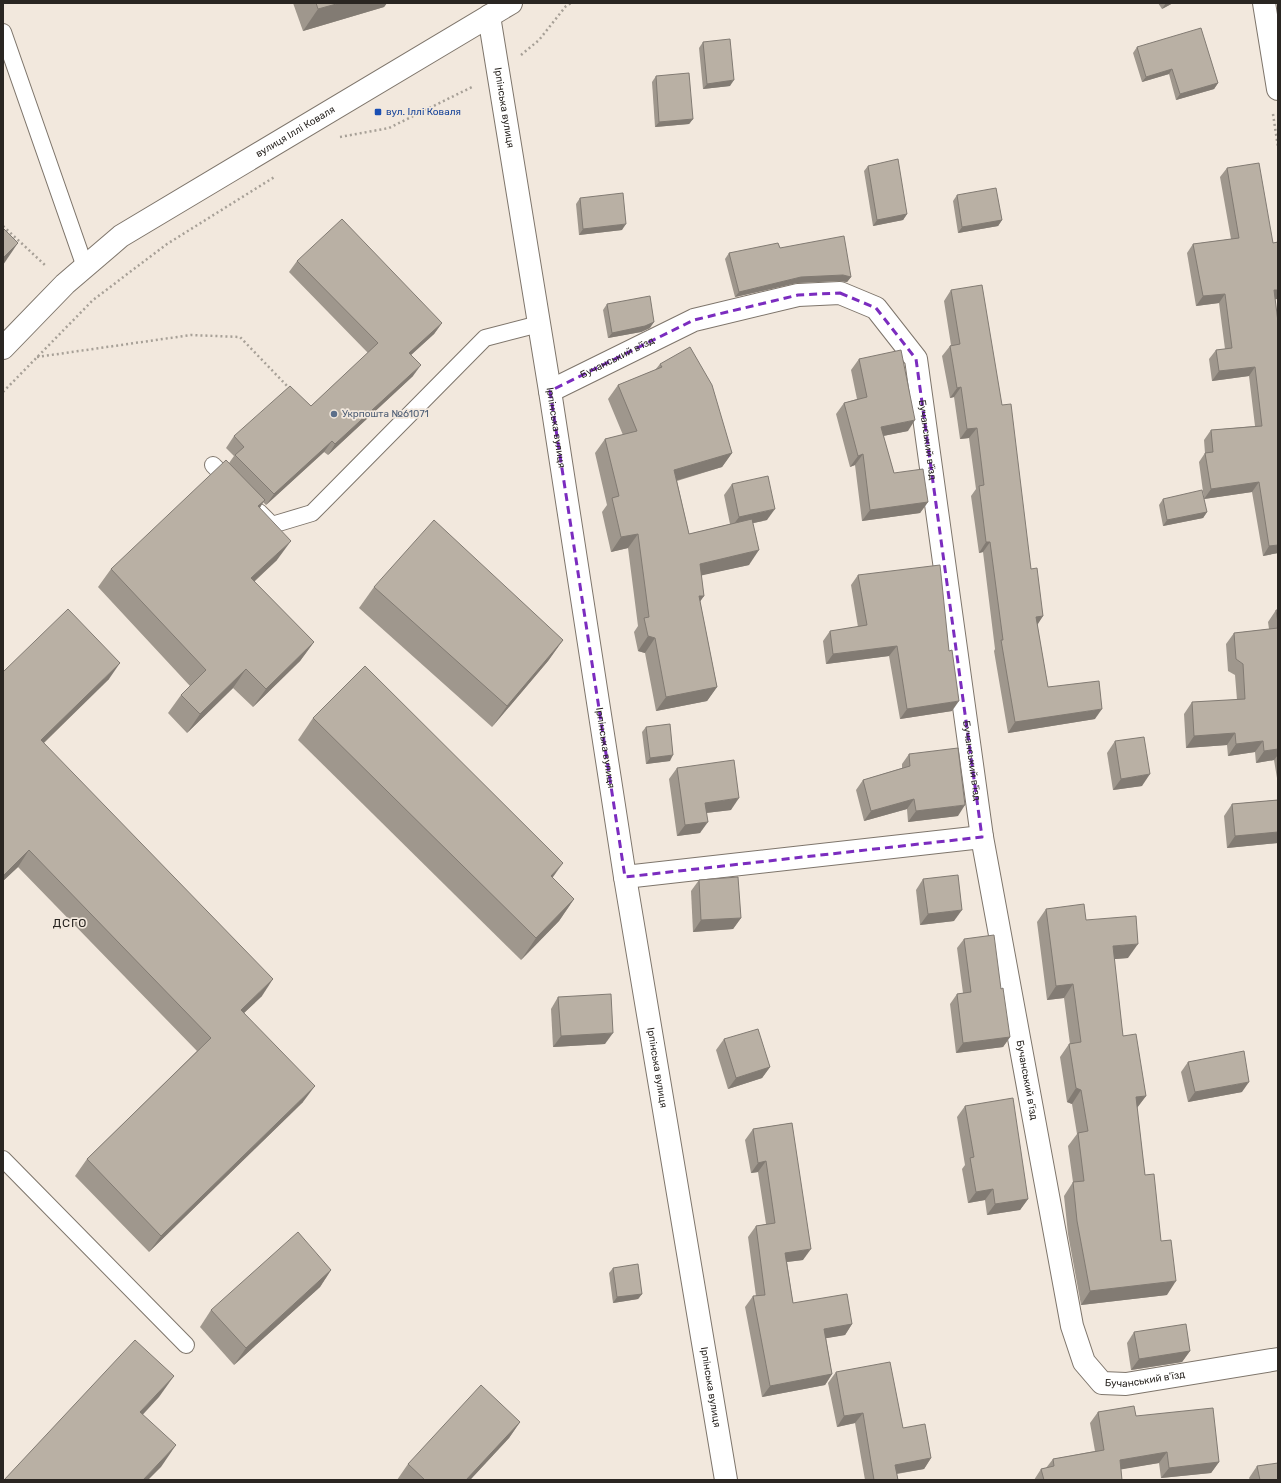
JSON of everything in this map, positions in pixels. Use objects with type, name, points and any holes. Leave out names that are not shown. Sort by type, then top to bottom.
[{"type":"street","name":"вулиця Іллі Коваля","points":[[3,348],[65,284],[121,236],[511,3]]},
{"type":"street","points":[[1264,3],[1278,89]]},
{"type":"street","name":"Ірпінська вулиця","points":[[489,16],[550,391],[625,877],[726,1480]]},
{"type":"street","name":"Бучанський в'їзд","points":[[550,391],[694,320],[798,295],[840,293],[876,308],[916,359],[982,837],[1072,1326],[1084,1362],[1102,1383],[1126,1384],[1278,1359]]},
{"type":"street","points":[[625,877],[982,837]]},
{"type":"lane","points":[[3,32],[85,267]]},
{"type":"lane","points":[[213,465],[272,525],[312,513],[485,338],[539,324]]},
{"type":"lane","points":[[3,1159],[186,1345]]},
{"type":"path","points":[[338,137],[389,128],[498,73],[539,40],[566,6],[571,3]]},
{"type":"path","points":[[3,392],[93,300],[167,244],[279,174]]},
{"type":"path","points":[[3,226],[65,284]]},
{"type":"path","points":[[36,358],[191,335],[240,337],[292,391]]},
{"type":"highlighted area","points":[[840,293],[876,308],[916,359],[982,837],[625,877],[550,391],[694,320],[798,295]]},
{"type":"building","points":[[316,3],[340,3],[318,9]]},
{"type":"building","points":[[1201,28],[1218,83],[1180,94],[1172,69],[1146,77],[1137,47]]},
{"type":"building","points":[[730,39],[734,80],[707,84],[703,42]]},
{"type":"building","points":[[689,73],[693,119],[659,122],[656,76]]},
{"type":"building","points":[[898,159],[907,214],[877,220],[868,166]]},
{"type":"building","points":[[1259,163],[1273,243],[1278,242],[1278,290],[1274,290],[1278,322],[1278,545],[1269,546],[1259,482],[1211,489],[1205,453],[1213,452],[1211,430],[1262,426],[1255,367],[1219,371],[1216,350],[1232,348],[1225,294],[1203,296],[1193,244],[1239,238],[1227,168]]},
{"type":"building","points":[[996,188],[1002,220],[962,227],[957,195]]},
{"type":"building","points":[[623,193],[626,224],[583,229],[580,198]]},
{"type":"building","points":[[342,219],[442,323],[409,353],[421,365],[335,444],[332,441],[274,494],[235,455],[244,447],[234,436],[290,386],[311,406],[378,343],[297,261]]},
{"type":"building","points":[[3,228],[18,243],[3,258]]},
{"type":"building","points":[[844,236],[851,277],[843,275],[801,277],[739,292],[729,253],[778,243],[780,248]]},
{"type":"building","points":[[982,285],[1002,405],[1011,404],[1031,569],[1037,568],[1043,616],[1036,617],[1048,687],[1099,681],[1102,709],[1015,722],[1001,640],[1003,640],[990,542],[986,542],[979,486],[984,485],[977,428],[967,429],[961,387],[957,388],[950,346],[960,344],[951,290]]},
{"type":"building","points":[[650,296],[654,322],[645,326],[612,333],[607,304]]},
{"type":"building","points":[[690,347],[712,385],[732,453],[674,470],[689,534],[752,519],[759,550],[700,564],[704,596],[699,596],[717,687],[666,697],[655,638],[648,636],[644,618],[649,617],[638,534],[621,537],[612,498],[619,496],[605,439],[637,431],[618,385],[662,367],[660,364]]},
{"type":"building","points":[[901,350],[915,420],[881,427],[894,473],[923,469],[928,502],[870,510],[863,454],[858,456],[844,403],[867,397],[859,359]]},
{"type":"building","points":[[226,460],[265,500],[258,506],[291,541],[251,578],[314,642],[266,689],[246,669],[200,714],[181,695],[206,670],[111,569]]},
{"type":"building","points":[[768,476],[775,509],[739,517],[732,484]]},
{"type":"building","points":[[1202,490],[1207,512],[1167,520],[1163,499]]},
{"type":"building","points":[[434,520],[563,640],[507,706],[374,587]]},
{"type":"building","points":[[940,565],[949,651],[952,650],[959,701],[907,709],[897,646],[833,654],[830,631],[867,625],[858,575]]},
{"type":"building","points":[[68,609],[120,663],[41,740],[273,979],[241,1010],[315,1086],[161,1236],[87,1159],[211,1038],[29,850],[3,876],[3,672]]},
{"type":"building","points":[[1276,610],[1278,610],[1278,623]]},
{"type":"building","points":[[1278,628],[1278,749],[1264,751],[1263,741],[1236,744],[1235,733],[1194,736],[1192,702],[1245,699],[1243,664],[1236,659],[1234,633]]},
{"type":"building","points":[[365,666],[563,863],[551,876],[574,899],[536,938],[313,718]]},
{"type":"building","points":[[670,724],[673,755],[650,758],[646,727]]},
{"type":"building","points":[[1144,737],[1150,774],[1121,779],[1115,741]]},
{"type":"building","points":[[958,748],[965,805],[916,811],[914,799],[871,811],[863,780],[910,766],[909,754]]},
{"type":"building","points":[[734,760],[739,798],[705,803],[708,822],[685,825],[677,768]]},
{"type":"building","points":[[1278,800],[1278,832],[1235,836],[1232,804]]},
{"type":"building","points":[[958,875],[962,910],[928,914],[923,879]]},
{"type":"building","points":[[738,877],[741,918],[701,920],[699,880]]},
{"type":"building","points":[[1084,904],[1086,920],[1136,916],[1138,944],[1113,946],[1123,1036],[1136,1034],[1146,1096],[1136,1097],[1145,1175],[1154,1174],[1161,1241],[1171,1240],[1176,1281],[1090,1291],[1077,1221],[1073,1182],[1084,1181],[1078,1133],[1088,1131],[1081,1090],[1076,1088],[1069,1044],[1081,1042],[1073,984],[1056,986],[1046,909]]},
{"type":"building","points":[[994,935],[1001,989],[1003,988],[1010,1037],[963,1043],[957,994],[971,992],[964,939]]},
{"type":"building","points":[[611,994],[613,1033],[561,1036],[558,997]]},
{"type":"building","points":[[758,1029],[770,1067],[736,1078],[724,1039]]},
{"type":"building","points":[[1244,1051],[1249,1082],[1195,1092],[1188,1062]]},
{"type":"building","points":[[1013,1098],[1028,1199],[995,1204],[993,1189],[976,1192],[970,1158],[974,1157],[965,1106]]},
{"type":"building","points":[[792,1123],[811,1249],[785,1253],[793,1303],[847,1294],[852,1324],[824,1329],[832,1374],[770,1386],[753,1296],[765,1295],[756,1226],[775,1223],[766,1161],[758,1163],[753,1129]]},
{"type":"building","points":[[298,1232],[331,1270],[246,1348],[211,1310]]},
{"type":"building","points":[[638,1264],[642,1294],[617,1297],[613,1268]]},
{"type":"building","points":[[1186,1324],[1190,1351],[1139,1359],[1134,1332]]},
{"type":"building","points":[[135,1340],[174,1376],[140,1412],[176,1445],[143,1480],[4,1480]]},
{"type":"building","points":[[890,1362],[903,1428],[925,1424],[931,1458],[895,1465],[898,1480],[874,1480],[863,1413],[844,1416],[836,1372]]},
{"type":"building","points":[[481,1385],[520,1422],[466,1480],[425,1480],[408,1464]]},
{"type":"building","points":[[1134,1406],[1136,1416],[1213,1408],[1219,1462],[1169,1468],[1167,1452],[1120,1460],[1122,1480],[1044,1480],[1041,1469],[1054,1466],[1053,1459],[1104,1450],[1098,1412]]},
{"type":"building","points":[[1278,1463],[1278,1480],[1260,1480],[1257,1466]]},
{"type":"place","name":"вул. Іллі Коваля","points":[[378,112]]},
{"type":"place","name":"Укрпошта №61071","points":[[334,414]]},
{"type":"district","name":"ДСГО","points":[[70,923]]}]
